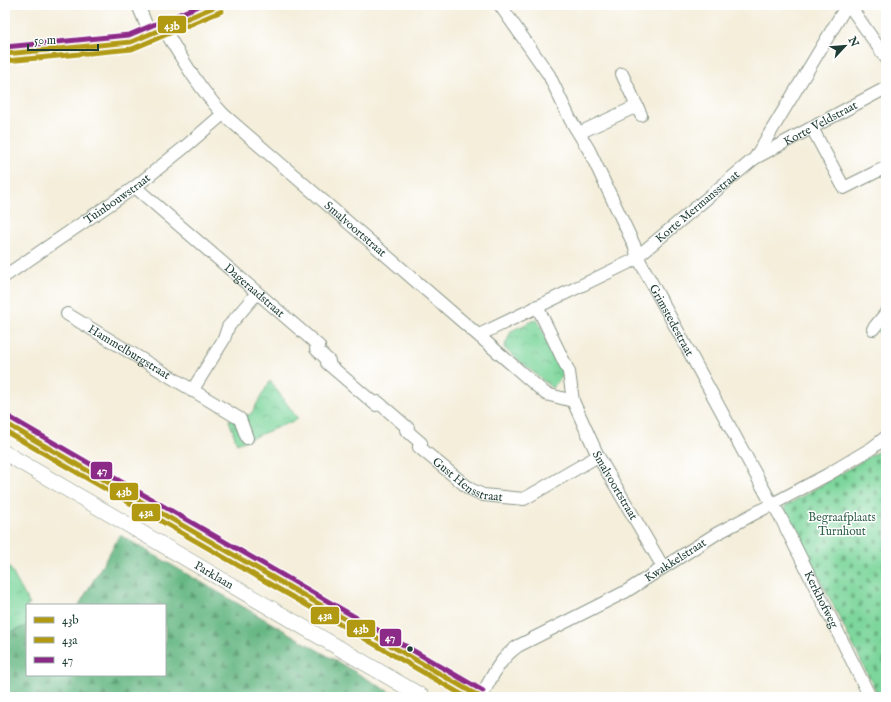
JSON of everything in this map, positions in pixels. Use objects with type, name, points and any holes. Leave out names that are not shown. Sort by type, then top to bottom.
[{"type":"main road","points":[[5,423],[480,697]]},
{"type":"main road","name":"Parklaan","points":[[5,453],[423,697]]},
{"type":"street","points":[[138,5],[150,34]]},
{"type":"street","points":[[5,54],[131,42],[219,5]]},
{"type":"street","name":"Grimstedestraat","points":[[500,5],[549,75],[570,119],[589,150],[635,247],[637,256],[772,503]]},
{"type":"street","points":[[848,5],[886,58]]},
{"type":"street","name":"Korte Mermansstraat","points":[[479,335],[632,261],[755,158],[848,5]]},
{"type":"street","name":"Smalvoortstraat","points":[[164,29],[207,97],[223,114],[546,394],[573,401]]},
{"type":"street","points":[[579,134],[639,110],[622,74]]},
{"type":"street","name":"Korte Veldstraat","points":[[755,158],[886,88]]},
{"type":"street","name":"Tuinbouwstraat","points":[[5,276],[135,186],[181,150],[223,114]]},
{"type":"street","points":[[812,128],[844,188],[886,167]]},
{"type":"street","name":"Dageraadstraat","points":[[135,186],[319,346],[316,349],[329,361],[327,363],[364,395]]},
{"type":"street","points":[[192,391],[224,339],[228,327],[257,293]]},
{"type":"street","name":"Smalvoortstraat","points":[[537,306],[569,372],[573,401],[598,456],[663,567]]},
{"type":"street","points":[[873,329],[886,313]]},
{"type":"street","name":"Hammelburgstraat","points":[[67,314],[240,419],[247,438]]},
{"type":"street","name":"Gust Hensstraat","points":[[364,395],[376,405],[378,402],[408,428],[406,430],[421,443],[419,447],[458,481],[483,496],[524,499],[598,456]]},
{"type":"street","name":"Kwakkelstraat","points":[[480,697],[501,662],[510,651],[625,592],[716,534],[827,475],[872,448],[886,437]]},
{"type":"street","name":"Kerkhofweg","points":[[772,503],[779,514],[870,697]]},
{"type":"green space","points":[[537,319],[564,375],[552,388],[504,348],[511,331]]},
{"type":"green space","points":[[886,319],[886,339],[876,330]]},
{"type":"green space","points":[[270,381],[298,419],[237,444],[229,420],[251,414]]},
{"type":"green space","name":"Begraafplaats Turnhout","points":[[886,447],[886,697],[879,697],[784,507]]},
{"type":"green space","points":[[120,535],[398,697],[5,697],[5,634],[26,626],[26,676],[166,676],[166,604],[80,604]]},
{"type":"green space","points":[[5,559],[29,604],[26,604],[26,626],[5,634]]},
{"type":"transit line","name":"47","points":[[5,47],[129,35],[201,5]]},
{"type":"transit line","name":"43b","points":[[5,54],[131,42],[219,5]]},
{"type":"transit line","name":"43a","points":[[6,61],[132,49],[222,11]]},
{"type":"transit line","name":"47","points":[[9,417],[483,691]]},
{"type":"transit line","name":"43b","points":[[5,423],[480,697]]},
{"type":"transit line","name":"43a","points":[[5,431],[466,697]]}]
